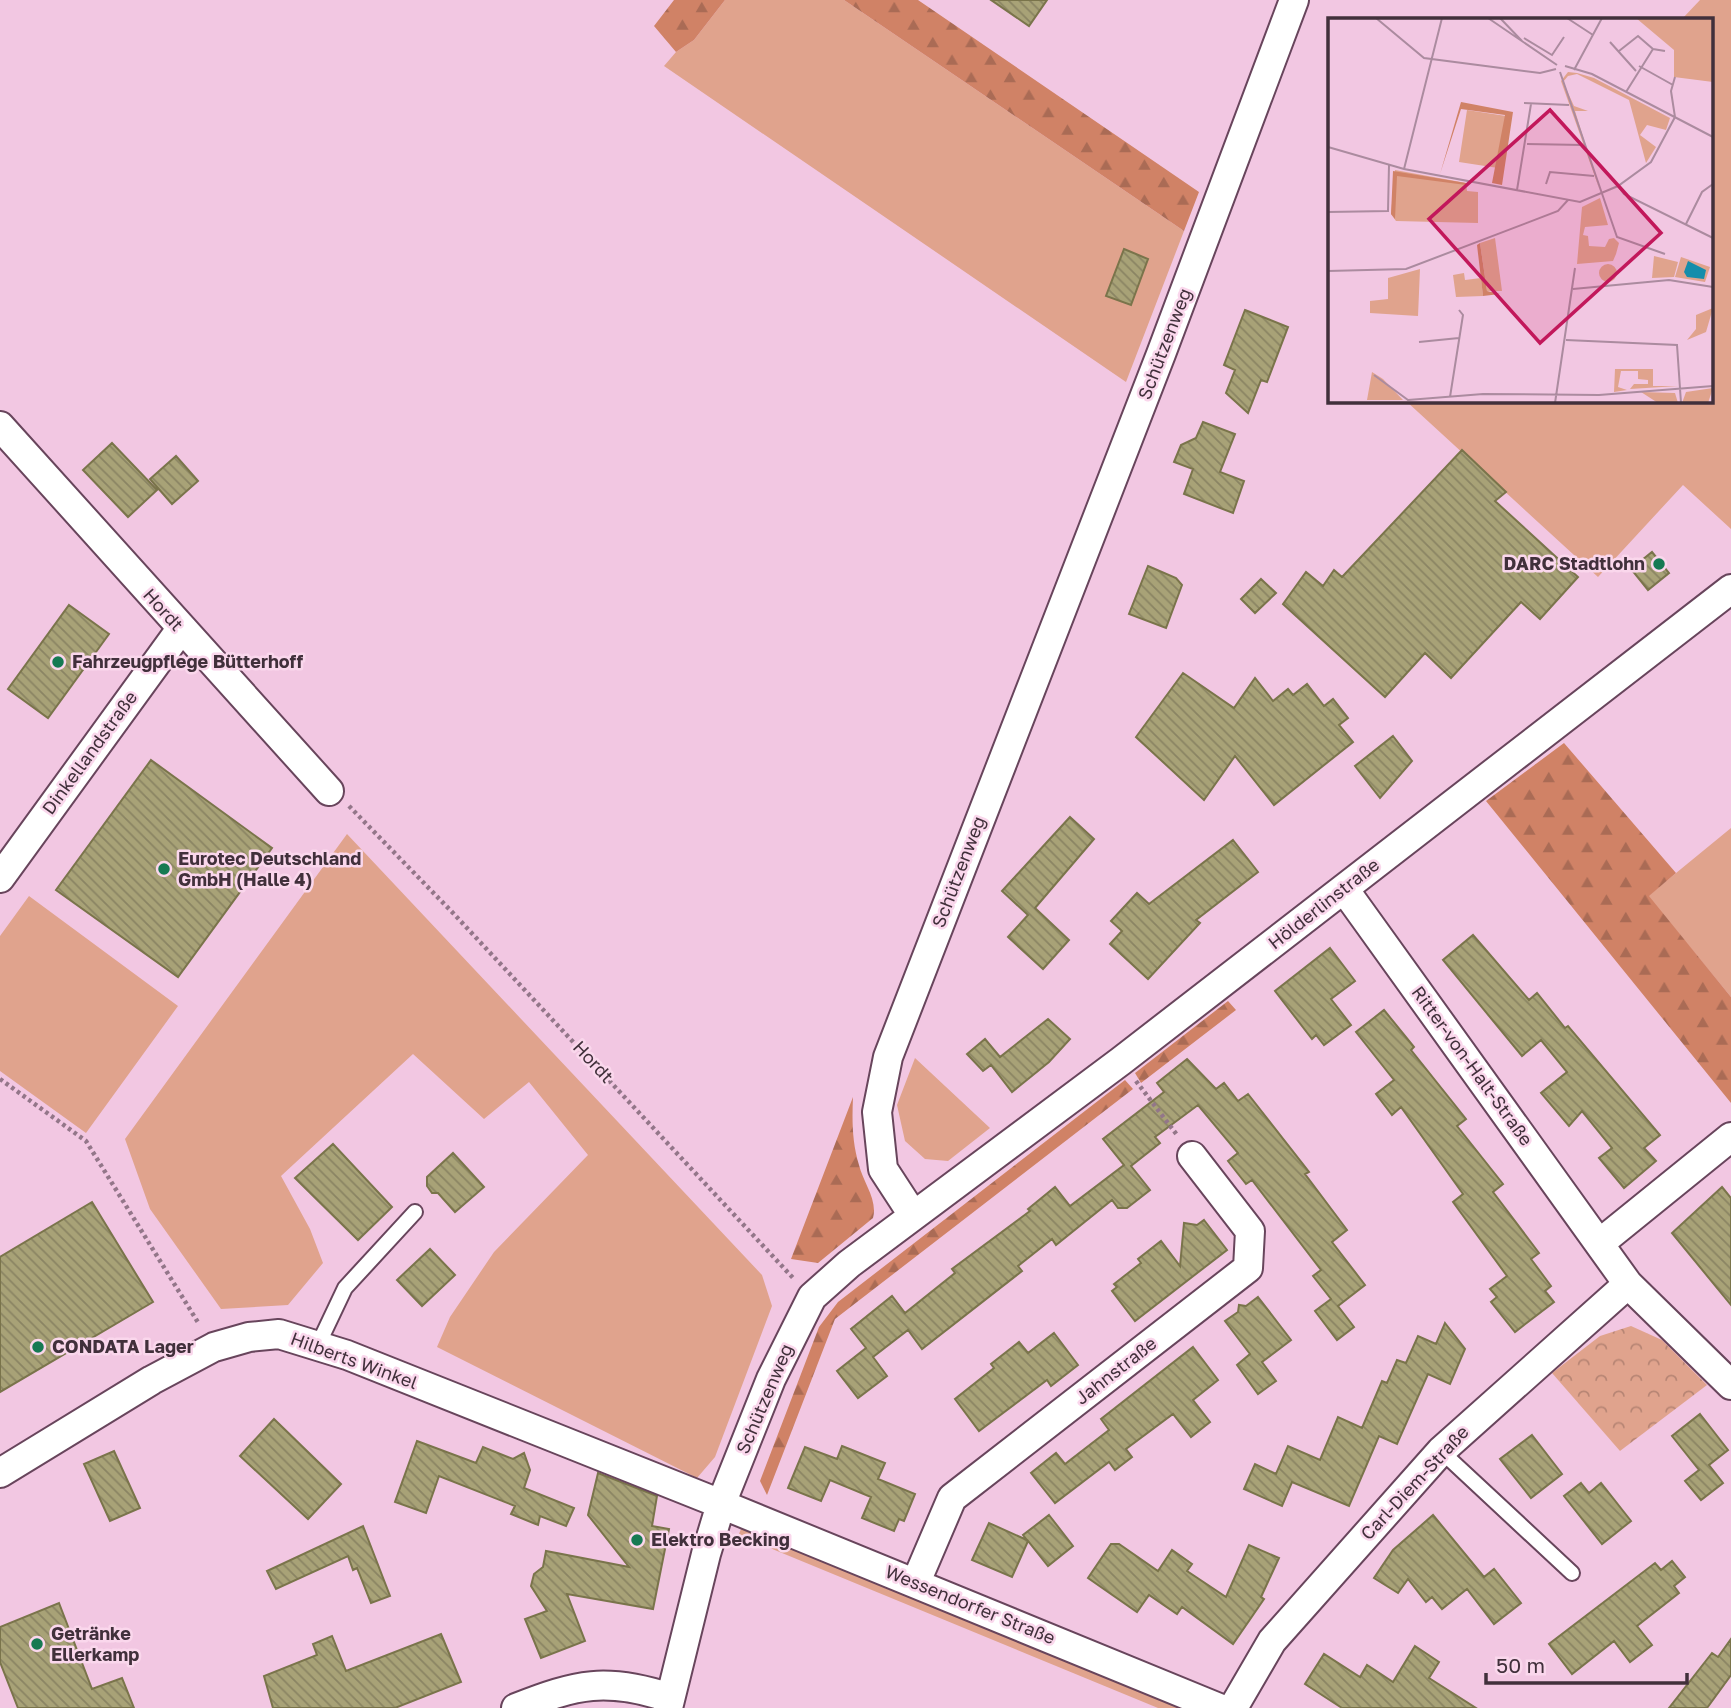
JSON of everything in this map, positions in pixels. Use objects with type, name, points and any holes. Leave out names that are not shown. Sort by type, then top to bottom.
[{"type":"street","name":"Schützenweg","points":[[669,1703],[688,1619],[721,1504],[771,1379],[812,1297],[913,1215],[883,1169],[877,1112],[888,1057],[1161,354],[1294,0]]},
{"type":"street","name":"Hordt","points":[[0,426],[181,629],[340,799]]},
{"type":"street","name":"Hölderlinstraße","points":[[913,1215],[1121,1061],[1731,589]]},
{"type":"street","name":"Dinkellandstraße","points":[[0,878],[181,629]]},
{"type":"street","name":"Ritter-von-Halt-Straße","points":[[1344,889],[1628,1284],[1731,1385]]},
{"type":"street","points":[[1600,1243],[1731,1137]]},
{"type":"street","name":"Jahnstraße","points":[[916,1582],[951,1498],[1248,1268],[1250,1231],[1192,1156]]},
{"type":"street","name":"Carl-Diem-Straße","points":[[1233,1708],[1272,1641],[1441,1451],[1628,1284]]},
{"type":"street","name":"Hilberts Winkel","points":[[0,1474],[152,1380],[214,1347],[249,1337],[279,1334],[318,1345],[721,1504]]},
{"type":"street","name":"Wessendorfer Straße","points":[[721,1504],[1219,1708]]},
{"type":"street","points":[[516,1708],[565,1688],[604,1685],[633,1686],[669,1703]]},
{"type":"lane","points":[[318,1345],[345,1288],[415,1212]]},
{"type":"lane","points":[[1441,1451],[1572,1573]]},
{"type":"path","name":"Hordt","points":[[340,799],[373,829],[812,1297]]},
{"type":"path","points":[[1121,1061],[1192,1156]]},
{"type":"path","points":[[0,1079],[86,1141],[214,1347]]},
{"type":"green space","points":[[674,0],[725,0],[694,40],[676,52],[654,26]]},
{"type":"green space","points":[[725,0],[844,0],[1184,231],[1126,382],[664,66],[676,52],[694,40]]},
{"type":"green space","points":[[844,0],[918,0],[1199,192],[1184,231]]},
{"type":"green space","points":[[1700,0],[1731,0],[1731,529],[1683,485],[1598,577],[1407,402],[1714,402],[1714,18],[1683,18]]},
{"type":"green space","points":[[1564,743],[1676,873],[1649,896],[1731,997],[1731,1103],[1486,801]]},
{"type":"green space","points":[[1731,828],[1731,997],[1648,896]]},
{"type":"green space","points":[[347,834],[762,1275],[772,1306],[715,1457],[697,1478],[437,1347],[450,1317],[494,1252],[588,1155],[529,1082],[484,1119],[413,1054],[281,1176],[310,1229],[323,1263],[288,1305],[221,1309],[150,1209],[125,1139]]},
{"type":"green space","points":[[29,896],[178,1006],[86,1133],[0,1071],[0,936]]},
{"type":"green space","points":[[1228,1001],[1236,1010],[1141,1083],[1135,1073]]},
{"type":"green space","points":[[915,1058],[990,1128],[948,1161],[925,1159],[905,1141],[897,1105]]},
{"type":"green space","points":[[1125,1080],[1133,1089],[835,1319],[767,1495],[760,1481],[819,1327],[838,1302]]},
{"type":"green space","points":[[853,1097],[855,1148],[872,1198],[873,1218],[818,1263],[791,1259]]},
{"type":"green space","points":[[1631,1326],[1662,1340],[1707,1385],[1620,1451],[1552,1373],[1600,1336]]},
{"type":"green space","points":[[755,1528],[1198,1708],[1158,1708],[748,1539],[734,1546],[741,1529]]},
{"type":"building","points":[[991,0],[1047,0],[1029,26]]},
{"type":"building","points":[[1124,249],[1148,259],[1131,305],[1106,296]]},
{"type":"building","points":[[1245,310],[1288,327],[1267,382],[1261,380],[1248,413],[1226,393],[1235,370],[1224,365]]},
{"type":"building","points":[[1203,422],[1235,434],[1220,472],[1244,481],[1233,513],[1184,494],[1193,469],[1174,462],[1181,445],[1196,438]]},
{"type":"building","points":[[112,443],[157,490],[128,517],[83,470]]},
{"type":"building","points":[[1462,450],[1506,492],[1495,501],[1578,577],[1540,619],[1521,602],[1451,678],[1425,653],[1385,697],[1283,604],[1306,572],[1323,586],[1334,570],[1342,577]]},
{"type":"building","points":[[176,456],[198,481],[172,504],[150,479]]},
{"type":"building","name":"DARC Stadtlohn","points":[[1652,552],[1669,573],[1648,590],[1631,569]]},
{"type":"building","points":[[1148,566],[1176,578],[1182,585],[1166,628],[1129,614]]},
{"type":"building","points":[[1261,579],[1276,593],[1255,613],[1241,599]]},
{"type":"building","name":"Fahrzeugpflege Bütterhoff","points":[[69,605],[109,634],[48,718],[8,689]]},
{"type":"building","points":[[1183,673],[1234,708],[1255,678],[1273,701],[1288,689],[1293,695],[1307,684],[1324,706],[1333,699],[1348,718],[1339,725],[1353,742],[1274,805],[1235,756],[1204,800],[1136,737]]},
{"type":"building","points":[[1393,736],[1412,761],[1380,798],[1355,766]]},
{"type":"building","name":"Eurotec Deutschland GmbH (Halle 4)","points":[[151,760],[272,848],[178,977],[56,890]]},
{"type":"building","points":[[1070,817],[1094,839],[1035,908],[1069,940],[1043,969],[1008,937],[1028,915],[1002,891]]},
{"type":"building","points":[[1233,840],[1258,872],[1196,920],[1200,923],[1148,979],[1110,944],[1122,931],[1111,921],[1137,893],[1149,904]]},
{"type":"building","points":[[1473,935],[1529,1000],[1537,993],[1565,1028],[1568,1026],[1660,1135],[1644,1148],[1656,1161],[1624,1188],[1599,1158],[1612,1148],[1582,1111],[1569,1126],[1541,1093],[1567,1072],[1541,1040],[1522,1056],[1443,960]]},
{"type":"building","points":[[1330,948],[1355,981],[1331,999],[1351,1025],[1324,1045],[1316,1035],[1312,1039],[1275,991]]},
{"type":"building","points":[[1384,1010],[1414,1047],[1411,1050],[1466,1119],[1457,1126],[1503,1184],[1493,1192],[1539,1253],[1531,1259],[1551,1286],[1545,1291],[1554,1302],[1515,1332],[1491,1302],[1497,1297],[1490,1289],[1507,1276],[1453,1202],[1463,1194],[1401,1107],[1392,1115],[1376,1094],[1394,1080],[1356,1032]]},
{"type":"building","points":[[1048,1019],[1070,1039],[1049,1062],[1012,1092],[991,1065],[983,1071],[967,1054],[985,1039],[1000,1057]]},
{"type":"building","points":[[1187,1059],[1216,1089],[1224,1083],[1238,1101],[1248,1094],[1309,1172],[1305,1174],[1347,1230],[1332,1242],[1365,1285],[1338,1306],[1354,1327],[1337,1340],[1315,1311],[1331,1299],[1313,1276],[1321,1270],[1252,1180],[1246,1184],[1228,1161],[1238,1153],[1198,1105],[1155,1137],[1160,1143],[1131,1166],[1150,1190],[1127,1208],[1118,1208],[1112,1200],[1056,1245],[1052,1239],[1018,1266],[1022,1271],[922,1349],[908,1330],[873,1357],[887,1376],[858,1398],[837,1371],[866,1348],[851,1329],[892,1296],[905,1313],[955,1273],[952,1269],[1030,1211],[1028,1209],[1055,1187],[1070,1206],[1124,1165],[1103,1139],[1164,1092],[1157,1083]]},
{"type":"building","points":[[333,1144],[392,1207],[358,1240],[295,1178]]},
{"type":"building","points":[[453,1153],[484,1187],[455,1212],[438,1193],[432,1193],[427,1186],[427,1177]]},
{"type":"building","points":[[1722,1187],[1731,1198],[1731,1305],[1672,1233]]},
{"type":"building","name":"CONDATA Lager","points":[[92,1202],[153,1302],[0,1392],[0,1257]]},
{"type":"building","points":[[1204,1220],[1227,1250],[1135,1321],[1112,1291],[1117,1287],[1114,1284],[1141,1263],[1138,1259],[1161,1241],[1180,1266],[1184,1223],[1197,1225]]},
{"type":"building","points":[[430,1249],[455,1275],[422,1306],[397,1280]]},
{"type":"building","points":[[1258,1297],[1291,1340],[1262,1362],[1276,1381],[1258,1394],[1237,1365],[1250,1354],[1225,1321],[1238,1312],[1239,1305],[1246,1306]]},
{"type":"building","points":[[1445,1323],[1465,1349],[1450,1384],[1428,1374],[1397,1444],[1379,1436],[1349,1506],[1292,1482],[1282,1506],[1244,1489],[1255,1464],[1276,1474],[1288,1446],[1320,1460],[1338,1417],[1362,1428],[1382,1381],[1387,1383],[1397,1360],[1406,1363],[1418,1336],[1436,1344]]},
{"type":"building","points":[[1054,1333],[1078,1365],[1051,1386],[1047,1380],[979,1431],[955,1399],[994,1368],[991,1364],[1019,1342],[1028,1353]]},
{"type":"building","points":[[1193,1347],[1218,1380],[1193,1400],[1210,1422],[1191,1437],[1173,1414],[1126,1449],[1132,1457],[1115,1470],[1109,1462],[1055,1503],[1031,1473],[1056,1453],[1065,1464],[1109,1430],[1101,1419]]},
{"type":"building","points":[[1700,1414],[1728,1450],[1709,1465],[1723,1483],[1701,1500],[1685,1481],[1699,1470],[1672,1436]]},
{"type":"building","points":[[274,1419],[341,1484],[308,1519],[240,1456]]},
{"type":"building","points":[[1532,1435],[1562,1474],[1531,1498],[1500,1459]]},
{"type":"building","points":[[417,1441],[476,1463],[483,1447],[513,1459],[524,1453],[530,1470],[524,1488],[574,1508],[566,1526],[540,1516],[538,1525],[511,1514],[515,1506],[439,1476],[426,1513],[395,1502]]},
{"type":"building","points":[[842,1446],[885,1463],[878,1479],[915,1494],[904,1521],[899,1519],[894,1531],[862,1518],[871,1497],[830,1480],[821,1501],[788,1488],[805,1447],[837,1459]]},
{"type":"building","points":[[114,1451],[140,1508],[110,1521],[84,1464]]},
{"type":"building","points":[[598,1473],[657,1496],[652,1526],[669,1529],[653,1609],[567,1594],[585,1641],[541,1658],[525,1619],[547,1611],[531,1586],[534,1574],[543,1567],[546,1551],[629,1567],[588,1515]]},
{"type":"building","points":[[1581,1483],[1589,1493],[1601,1483],[1631,1521],[1602,1544],[1564,1496]]},
{"type":"building","points":[[1049,1515],[1073,1546],[1048,1566],[1028,1541],[1012,1577],[972,1560],[989,1523],[1027,1540],[1023,1535]]},
{"type":"building","points":[[1433,1515],[1484,1577],[1494,1569],[1521,1603],[1494,1624],[1467,1589],[1442,1609],[1432,1597],[1426,1602],[1408,1579],[1398,1593],[1374,1578],[1393,1550]]},
{"type":"building","points":[[363,1526],[390,1596],[371,1603],[357,1568],[353,1570],[348,1556],[276,1589],[267,1571]]},
{"type":"building","points":[[1111,1544],[1119,1544],[1158,1571],[1172,1550],[1192,1564],[1187,1571],[1226,1597],[1249,1545],[1279,1558],[1261,1597],[1264,1599],[1233,1644],[1182,1607],[1177,1614],[1149,1595],[1137,1612],[1088,1578]]},
{"type":"building","points":[[1672,1561],[1685,1577],[1674,1586],[1679,1593],[1637,1626],[1652,1645],[1630,1662],[1614,1641],[1572,1674],[1549,1644],[1655,1563],[1661,1570]]},
{"type":"building","name":"Getränke Ellerkamp","points":[[59,1603],[92,1689],[122,1678],[134,1708],[18,1708],[0,1662],[0,1627]]},
{"type":"building","points":[[441,1634],[461,1682],[395,1708],[273,1708],[264,1676],[317,1655],[313,1644],[332,1636],[346,1671]]},
{"type":"building","points":[[1731,1639],[1731,1675],[1707,1708],[1669,1708],[1712,1653],[1718,1657]]},
{"type":"building","points":[[1415,1646],[1439,1662],[1429,1678],[1476,1708],[1342,1708],[1305,1684],[1324,1654],[1360,1677],[1367,1665],[1393,1682]]},
{"type":"place","name":"DARC Stadtlohn","points":[[1659,564]]},
{"type":"place","name":"Fahrzeugpflege Bütterhoff","points":[[58,662]]},
{"type":"place","name":"Eurotec Deutschland GmbH (Halle 4)","points":[[164,869]]},
{"type":"place","name":"CONDATA Lager","points":[[38,1347]]},
{"type":"place","name":"Elektro Becking","points":[[637,1540]]},
{"type":"place","name":"Getränke Ellerkamp","points":[[37,1644]]}]
